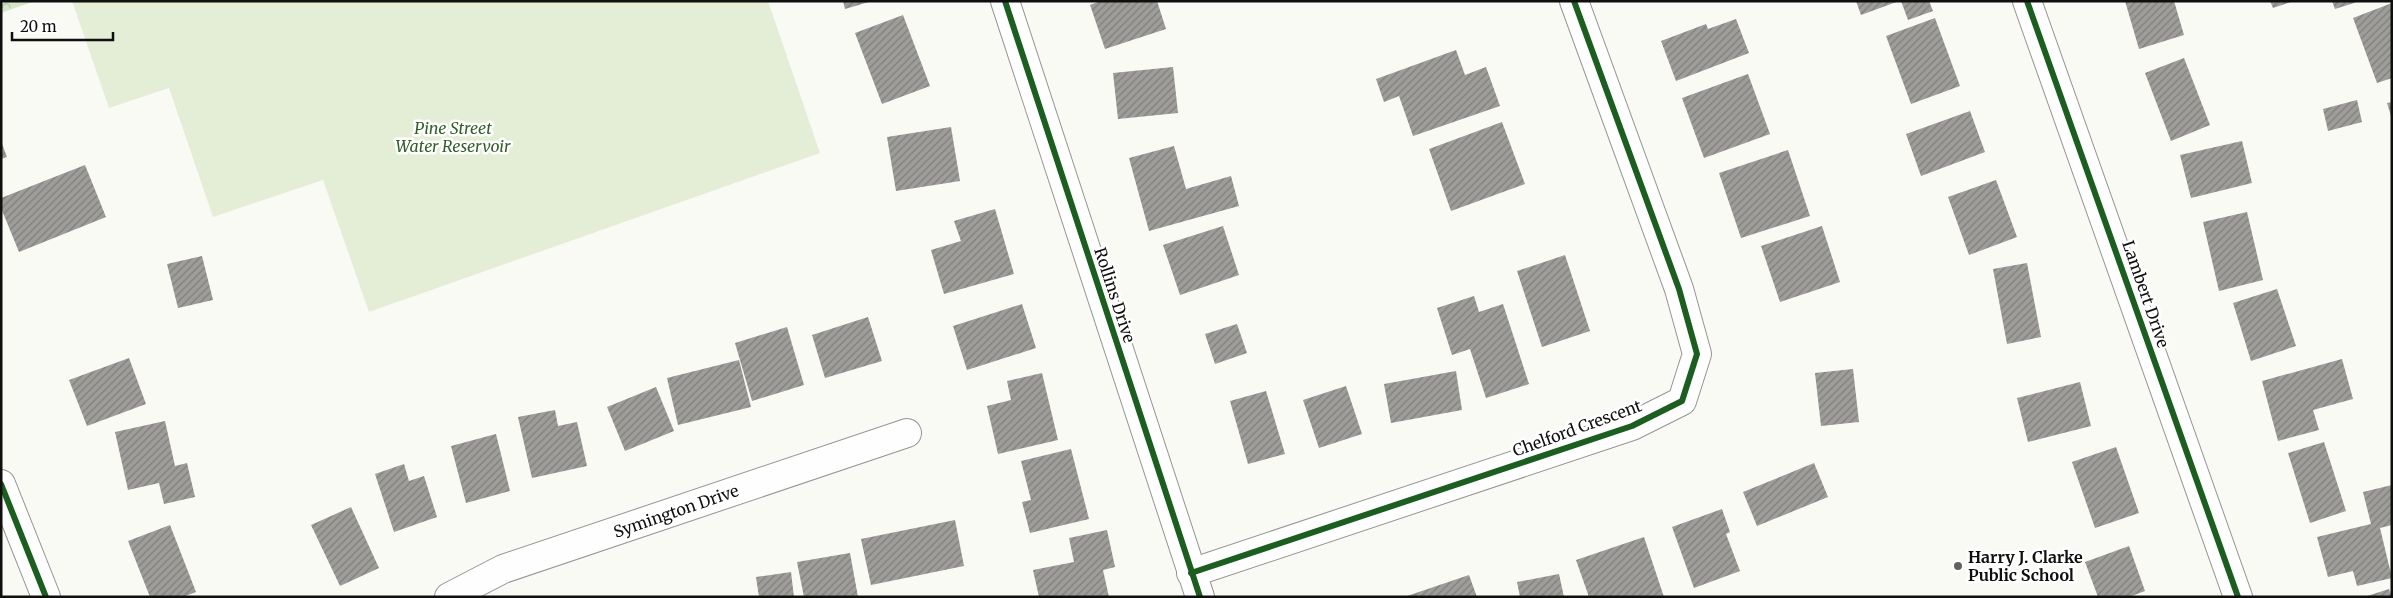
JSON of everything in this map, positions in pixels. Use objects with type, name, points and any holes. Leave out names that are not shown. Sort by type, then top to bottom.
[{"type":"street","name":"Rollins Drive","points":[[1005,1],[1195,585]]},
{"type":"street","name":"Chelford Crescent","points":[[1195,585],[1632,426],[1682,401],[1697,354],[1679,289],[1574,1]]},
{"type":"street","name":"Lambert Drive","points":[[2027,1],[2238,597]]},
{"type":"street","name":"Symington Drive","points":[[449,597],[503,569],[907,433]]},
{"type":"street","points":[[1,484],[46,597]]},
{"type":"green space","points":[[1,1],[35,1],[1,13]]},
{"type":"green space","name":"Pine Street Water Reservoir","points":[[72,1],[768,1],[820,153],[369,312],[323,180],[213,217],[169,88],[109,108]]},
{"type":"building","points":[[843,1],[869,1],[869,2],[845,9]]},
{"type":"building","points":[[1100,1],[1157,1],[1166,29],[1105,49],[1090,5]]},
{"type":"building","points":[[1856,1],[1899,1],[1861,15]]},
{"type":"building","points":[[1901,1],[1929,1],[1933,11],[1908,20]]},
{"type":"building","points":[[2125,1],[2174,1],[2184,35],[2139,49]]},
{"type":"building","points":[[2270,1],[2291,1],[2291,2],[2273,8]]},
{"type":"building","points":[[2332,1],[2357,1],[2357,2],[2335,9]]},
{"type":"building","points":[[2392,3],[2392,78],[2377,83],[2353,18]]},
{"type":"building","points":[[903,15],[930,86],[882,104],[855,33]]},
{"type":"building","points":[[1935,18],[1960,86],[1911,104],[1886,36]]},
{"type":"building","points":[[1736,19],[1749,53],[1676,81],[1661,41],[1706,24],[1708,29]]},
{"type":"building","points":[[1456,50],[1465,75],[1486,67],[1500,106],[1413,136],[1399,96],[1384,102],[1376,79]]},
{"type":"building","points":[[2184,58],[2210,125],[2171,141],[2145,73]]},
{"type":"building","points":[[1173,67],[1178,113],[1118,119],[1113,73]]},
{"type":"building","points":[[1748,74],[1770,134],[1704,158],[1682,98]]},
{"type":"building","points":[[2357,100],[2362,122],[2328,131],[2323,109]]},
{"type":"building","points":[[2392,102],[2392,116],[2391,116],[2387,103]]},
{"type":"building","points":[[1970,111],[1985,152],[1921,176],[1906,134]]},
{"type":"building","points":[[1502,122],[1525,184],[1451,211],[1429,149]]},
{"type":"building","points":[[951,127],[960,181],[896,191],[887,137]]},
{"type":"building","points":[[1,141],[7,157],[1,159]]},
{"type":"building","points":[[2242,141],[2252,183],[2191,198],[2180,155]]},
{"type":"building","points":[[1174,146],[1186,189],[1231,176],[1239,206],[1149,231],[1129,158]]},
{"type":"building","points":[[1788,150],[1810,216],[1741,238],[1719,173]]},
{"type":"building","points":[[85,165],[106,217],[19,252],[1,208],[1,198]]},
{"type":"building","points":[[1996,180],[2017,237],[1969,255],[1948,197]]},
{"type":"building","points":[[995,209],[1014,274],[944,294],[931,250],[961,241],[954,221]]},
{"type":"building","points":[[2247,212],[2263,280],[2219,291],[2203,222]]},
{"type":"building","points":[[1223,226],[1239,275],[1180,295],[1163,245]]},
{"type":"building","points":[[1822,226],[1840,282],[1780,302],[1761,246]]},
{"type":"building","points":[[1565,255],[1590,331],[1542,347],[1517,271]]},
{"type":"building","points":[[202,256],[213,300],[178,308],[167,264]]},
{"type":"building","points":[[2027,263],[2041,337],[2007,344],[1993,269]]},
{"type":"building","points":[[2277,289],[2296,346],[2251,361],[2233,303]]},
{"type":"building","points":[[1474,296],[1479,312],[1503,304],[1529,384],[1486,398],[1470,349],[1452,355],[1437,308]]},
{"type":"building","points":[[1022,304],[1036,348],[967,370],[953,326]]},
{"type":"building","points":[[868,317],[882,361],[825,378],[812,335]]},
{"type":"building","points":[[1237,324],[1247,353],[1215,364],[1205,334]]},
{"type":"building","points":[[787,327],[804,385],[752,401],[735,343]]},
{"type":"building","points":[[129,358],[146,404],[87,426],[69,380]]},
{"type":"building","points":[[2342,359],[2353,399],[2313,410],[2319,430],[2278,441],[2262,381]]},
{"type":"building","points":[[739,360],[751,407],[678,425],[667,378]]},
{"type":"building","points":[[1853,369],[1859,422],[1821,426],[1815,373]]},
{"type":"building","points":[[1456,371],[1462,410],[1391,423],[1384,384]]},
{"type":"building","points":[[1042,373],[1058,440],[998,454],[987,406],[1011,400],[1007,381]]},
{"type":"building","points":[[2080,382],[2091,426],[2028,442],[2017,398]]},
{"type":"building","points":[[1346,386],[1362,434],[1319,448],[1303,400]]},
{"type":"building","points":[[656,387],[674,431],[625,451],[607,407]]},
{"type":"building","points":[[1266,391],[1285,454],[1248,464],[1230,401]]},
{"type":"building","points":[[555,410],[558,426],[577,422],[587,466],[532,478],[518,417]]},
{"type":"building","points":[[165,421],[175,466],[187,463],[195,497],[164,504],[159,483],[128,490],[115,432]]},
{"type":"building","points":[[496,434],[510,491],[466,503],[451,446]]},
{"type":"building","points":[[2324,442],[2346,511],[2310,523],[2288,453]]},
{"type":"building","points":[[2116,447],[2139,513],[2095,528],[2072,462]]},
{"type":"building","points":[[1071,449],[1089,519],[1030,533],[1022,502],[1031,500],[1021,461]]},
{"type":"building","points":[[1814,463],[1828,497],[1757,526],[1743,492]]},
{"type":"building","points":[[404,464],[409,481],[424,476],[437,517],[394,532],[375,474]]},
{"type":"building","points":[[2392,485],[2392,525],[2380,528],[2392,578],[2357,586],[2353,571],[2328,577],[2317,537],[2371,524],[2363,492]]},
{"type":"building","points":[[351,507],[379,568],[340,586],[311,525]]},
{"type":"building","points":[[1722,509],[1730,532],[1726,534],[1740,571],[1694,588],[1672,527]]},
{"type":"building","points":[[955,520],[964,566],[871,585],[861,539]]},
{"type":"building","points":[[170,525],[196,592],[183,597],[150,597],[128,541]]},
{"type":"building","points":[[1107,530],[1115,567],[1103,570],[1109,597],[1039,597],[1033,570],[1074,562],[1069,538]]},
{"type":"building","points":[[1644,537],[1664,597],[1589,597],[1576,560]]},
{"type":"building","points":[[2129,546],[2145,591],[2129,597],[2098,597],[2085,562]]},
{"type":"building","points":[[850,553],[858,597],[804,597],[797,562]]},
{"type":"building","points":[[791,572],[794,597],[759,597],[756,577]]},
{"type":"building","points":[[1559,574],[1564,597],[1520,597],[1517,582]]},
{"type":"building","points":[[1469,575],[1477,597],[1407,597],[1407,596]]},
{"type":"building","points":[[2389,589],[2392,597],[2367,597],[2367,596]]},
{"type":"cycle path","points":[[1005,1],[1200,597]]},
{"type":"cycle path","points":[[1191,573],[1632,426],[1682,401],[1697,354],[1679,289],[1574,1]]},
{"type":"cycle path","points":[[2027,1],[2238,597]]},
{"type":"cycle path","points":[[1,484],[46,597]]},
{"type":"place","name":"Harry J. Clarke Public School","points":[[1958,566]]}]
